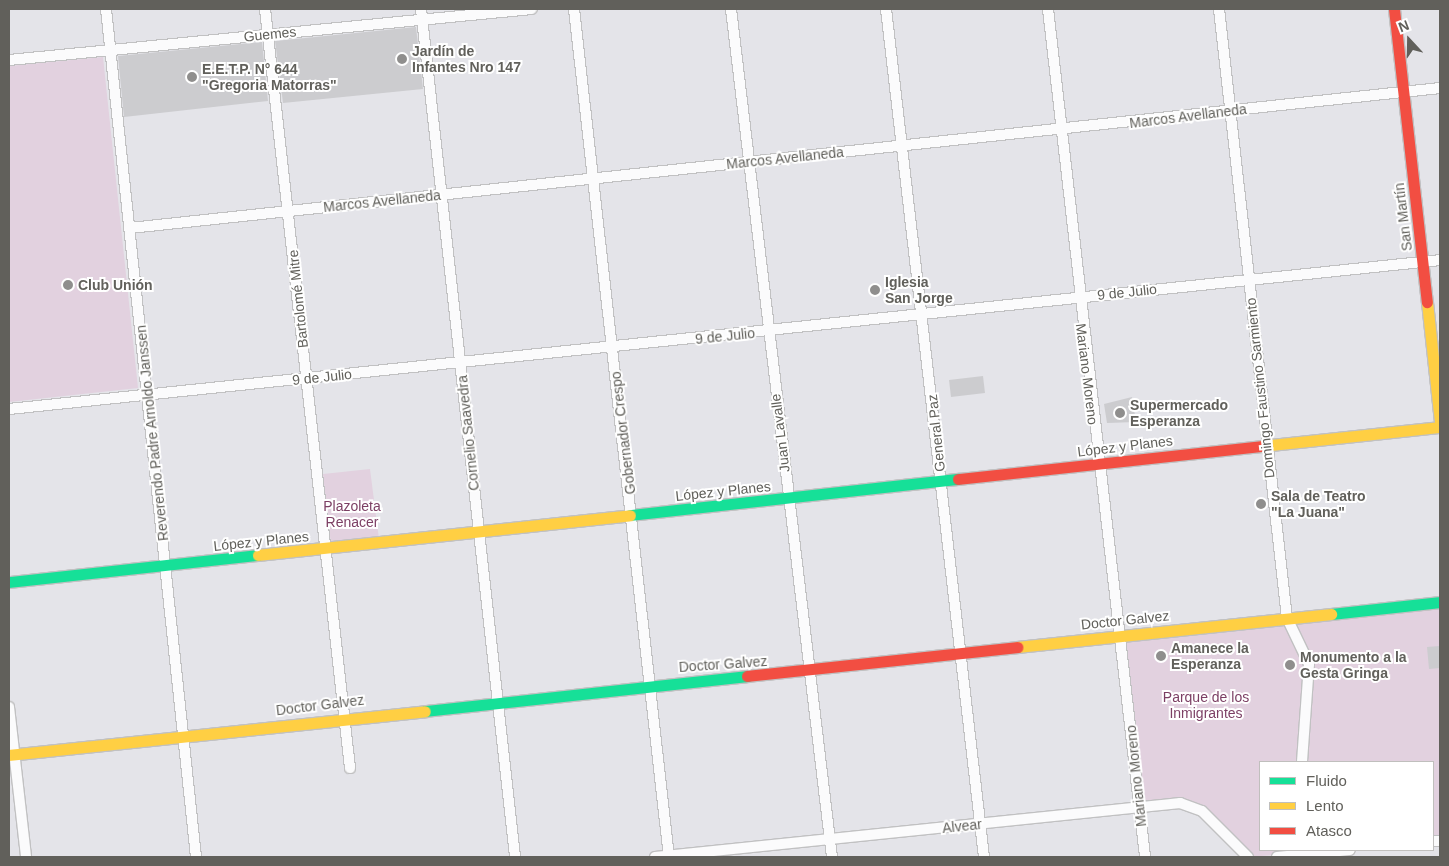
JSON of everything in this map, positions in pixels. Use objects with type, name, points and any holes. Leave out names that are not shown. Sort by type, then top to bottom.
[{"type":"street","name":"Reverendo Padre Arnoldo Janssen","points":[[106,9],[185,736],[196,857]]},
{"type":"street","name":"Bartolomé Mitre","points":[[265,9],[350,768]]},
{"type":"street","name":"Guemes","points":[[9,60],[268,34],[421,14],[532,9]]},
{"type":"street","name":"Gobernador Crespo","points":[[574,9],[633,516],[649,685],[669,856]]},
{"type":"street","name":"Juan Lavalle","points":[[731,9],[832,857]]},
{"type":"street","name":"General Paz","points":[[886,9],[901,145],[924,317],[984,857]]},
{"type":"street","name":"Mariano Moreno","points":[[1048,9],[1078,297],[1121,636],[1145,857]]},
{"type":"street","name":"Domingo Faustino Sarmiento","points":[[1219,9],[1232,110],[1265,446],[1286,618],[1309,664],[1302,761]]},
{"type":"street","name":"San Martín","points":[[1394,9],[1440,422]]},
{"type":"street","name":"Cornelio Saavedra","points":[[421,14],[515,857]]},
{"type":"street","name":"Marcos Avellaneda","points":[[130,228],[901,145],[1062,131],[1232,110],[1440,88]]},
{"type":"street","name":"9 de Julio","points":[[9,409],[924,317],[1078,297],[1440,260]]},
{"type":"street","name":"López y Planes","points":[[9,582],[326,550],[1440,427]]},
{"type":"street","name":"Doctor Galvez","points":[[11,755],[345,716],[649,685],[811,673],[960,652],[1440,602]]},
{"type":"street","points":[[9,707],[11,755],[26,857]]},
{"type":"street","name":"Alvear","points":[[655,857],[1139,807],[1192,804],[1248,857]]},
{"type":"street","points":[[1277,857],[1340,851]]},
{"type":"green space","name":"Club Unión","points":[[103,57],[138,388],[9,402],[9,66]]},
{"type":"green space","name":"Plazoleta Renacer","points":[[370,469],[379,539],[331,545],[323,474]]},
{"type":"green space","name":"Parque de los Inmigrantes","points":[[1440,602],[1440,841],[1434,841],[1434,761],[1259,761],[1259,851],[1335,851],[1248,857],[1192,804],[1139,807],[1121,636]]},
{"type":"building","points":[[416,27],[423,89],[283,103],[275,41]]},
{"type":"building","name":"E.E.T.P. N° 644 \"Gregoria Matorras\"","points":[[262,42],[268,101],[124,117],[118,56]]},
{"type":"building","points":[[983,376],[985,393],[951,397],[949,380]]},
{"type":"building","name":"Supermercado Esperanza","points":[[1132,397],[1136,422],[1107,423],[1104,404]]},
{"type":"building","points":[[1440,646],[1440,668],[1429,669],[1427,647]]},
{"type":"traffic: fast","points":[[630,515],[958,479]]},
{"type":"traffic: fast","points":[[9,582],[258,555]]},
{"type":"traffic: fast","points":[[1331,614],[1440,602]]},
{"type":"traffic: fast","points":[[425,711],[747,676]]},
{"type":"traffic: slow","points":[[1427,302],[1440,422]]},
{"type":"traffic: slow","points":[[1262,446],[1440,427]]},
{"type":"traffic: slow","points":[[258,555],[630,515]]},
{"type":"traffic: slow","points":[[1017,647],[1331,614]]},
{"type":"traffic: slow","points":[[9,755],[425,711]]},
{"type":"traffic: jam","points":[[1394,9],[1427,302]]},
{"type":"traffic: jam","points":[[958,479],[1262,446]]},
{"type":"traffic: jam","points":[[747,676],[1017,647]]},
{"type":"place","name":"Jardín de Infantes Nro 147","points":[[402,59]]},
{"type":"place","name":"E.E.T.P. N° 644 \"Gregoria Matorras\"","points":[[192,77]]},
{"type":"place","name":"Club Unión","points":[[68,285]]},
{"type":"place","name":"Iglesia San Jorge","points":[[875,290]]},
{"type":"place","name":"Supermercado Esperanza","points":[[1120,413]]},
{"type":"place","name":"Sala de Teatro \"La Juana\"","points":[[1261,504]]},
{"type":"place","name":"Amanece la Esperanza","points":[[1161,656]]},
{"type":"place","name":"Monumento a la Gesta Gringa","points":[[1290,665]]}]
